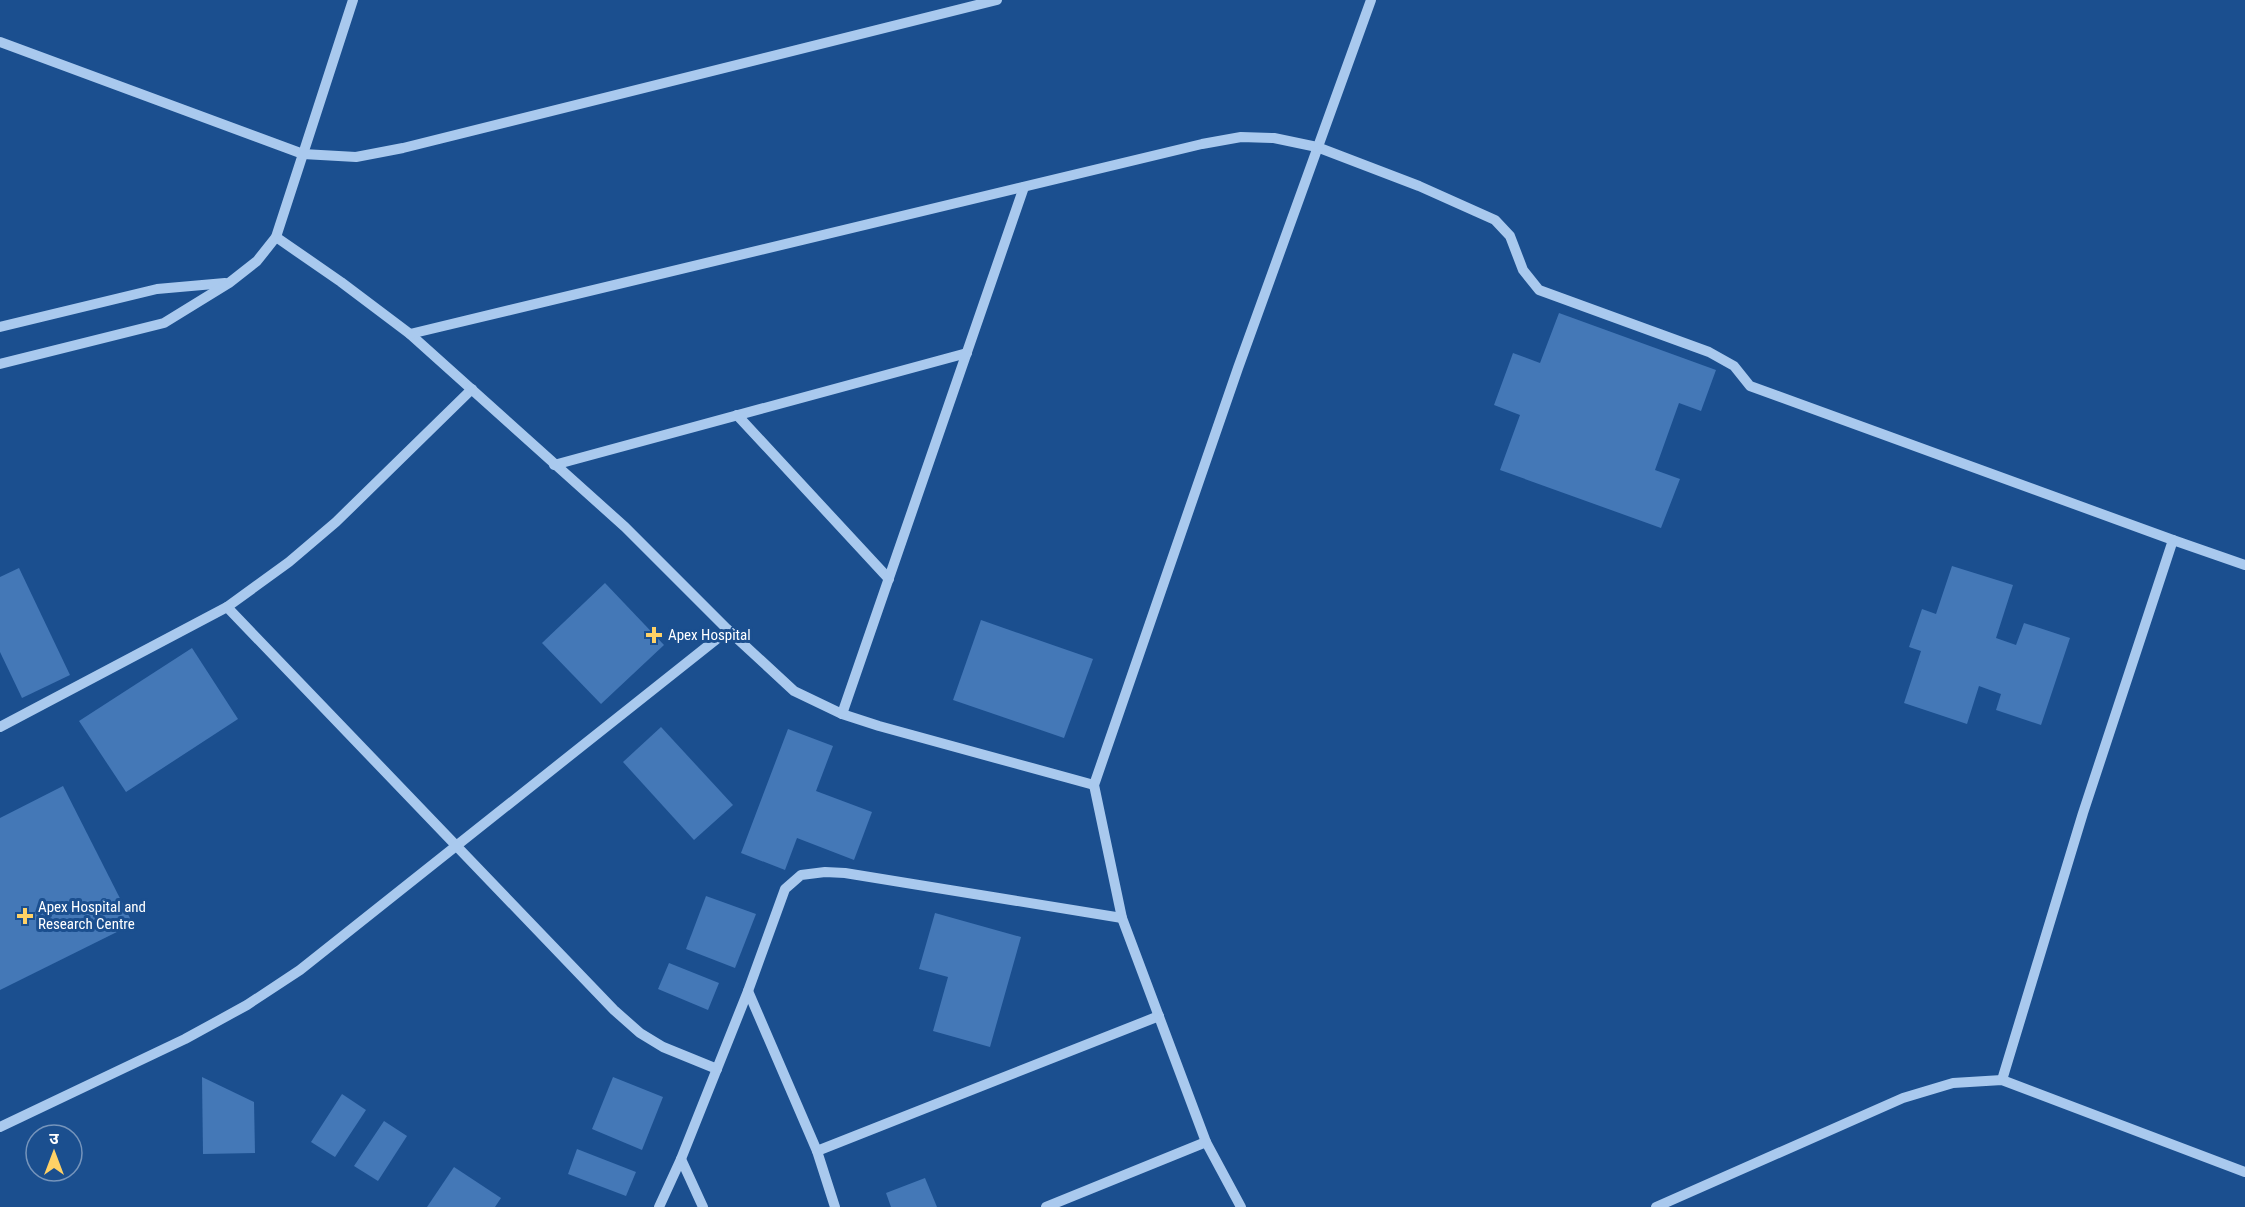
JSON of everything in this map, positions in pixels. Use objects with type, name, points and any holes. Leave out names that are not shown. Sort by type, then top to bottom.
[{"type":"street","points":[[0,364],[164,323],[229,282],[256,261],[276,237],[353,0]]},
{"type":"street","points":[[0,42],[303,154],[356,157],[403,148],[997,0]]},
{"type":"street","points":[[1241,1207],[1206,1142],[1122,918],[1094,785],[1238,368],[1371,0]]},
{"type":"street","points":[[410,334],[1202,144],[1240,137],[1274,138],[1317,147],[1419,186],[1495,220],[1510,236],[1523,270],[1539,290],[1709,352],[1734,366],[1750,386],[2245,565]]},
{"type":"street","points":[[842,714],[1024,187]]},
{"type":"street","points":[[276,237],[410,334],[624,527],[728,630],[794,691],[842,714],[879,726],[1094,785]]},
{"type":"street","points":[[0,327],[157,289],[229,282]]},
{"type":"street","points":[[554,465],[967,353]]},
{"type":"street","points":[[0,727],[227,607],[290,562],[336,522],[471,389]]},
{"type":"street","points":[[737,415],[889,579]]},
{"type":"street","points":[[2002,1080],[2083,813],[2173,540]]},
{"type":"street","points":[[227,607],[614,1010],[640,1033],[663,1047],[717,1070]]},
{"type":"street","points":[[0,1127],[185,1039],[247,1005],[300,970],[728,630]]},
{"type":"street","points":[[659,1207],[717,1070],[786,889],[801,875],[825,872],[845,873],[1122,918]]},
{"type":"street","points":[[748,991],[817,1151],[835,1207]]},
{"type":"street","points":[[817,1151],[1159,1016]]},
{"type":"street","points":[[1656,1207],[1903,1098],[1953,1083],[2002,1080],[2245,1172]]},
{"type":"street","points":[[1046,1207],[1206,1142]]},
{"type":"street","points":[[681,1159],[703,1207]]},
{"type":"building","points":[[1559,313],[1716,370],[1701,411],[1679,403],[1655,470],[1680,479],[1661,528],[1500,470],[1520,415],[1494,405],[1513,353],[1540,363]]},
{"type":"building","points":[[1952,566],[2013,585],[1996,638],[2016,645],[2024,623],[2070,638],[2041,725],[1996,710],[2001,694],[1979,686],[1967,724],[1904,703],[1921,651],[1909,647],[1922,609],[1936,614]]},
{"type":"building","points":[[19,568],[70,675],[22,698],[0,652],[0,577]]},
{"type":"building","points":[[605,583],[664,645],[601,704],[542,643]]},
{"type":"building","points":[[981,620],[1093,659],[1064,738],[953,700]]},
{"type":"building","points":[[192,648],[238,719],[126,792],[79,721]]},
{"type":"building","points":[[661,727],[733,805],[694,840],[623,762]]},
{"type":"building","points":[[788,729],[833,746],[816,791],[872,812],[854,860],[797,838],[785,870],[741,853]]},
{"type":"building","points":[[63,786],[133,924],[0,990],[0,818]]},
{"type":"building","points":[[706,896],[756,914],[735,968],[686,949]]},
{"type":"building","points":[[935,913],[1021,937],[990,1047],[933,1031],[948,977],[919,969]]},
{"type":"building","points":[[669,963],[719,983],[708,1010],[658,989]]},
{"type":"building","points":[[202,1077],[254,1102],[255,1153],[203,1154]]},
{"type":"building","points":[[613,1077],[663,1097],[642,1150],[592,1129]]},
{"type":"building","points":[[342,1094],[366,1110],[335,1157],[311,1142]]},
{"type":"building","points":[[384,1121],[407,1136],[378,1181],[354,1166]]},
{"type":"building","points":[[577,1149],[636,1172],[626,1196],[568,1174]]},
{"type":"building","points":[[454,1167],[501,1198],[495,1207],[427,1207]]},
{"type":"building","points":[[925,1178],[937,1207],[891,1207],[886,1193]]},
{"type":"place","name":"Apex Hospital","points":[[654,635]]},
{"type":"place","name":"Apex Hospital and Research Centre","points":[[25,916]]}]
